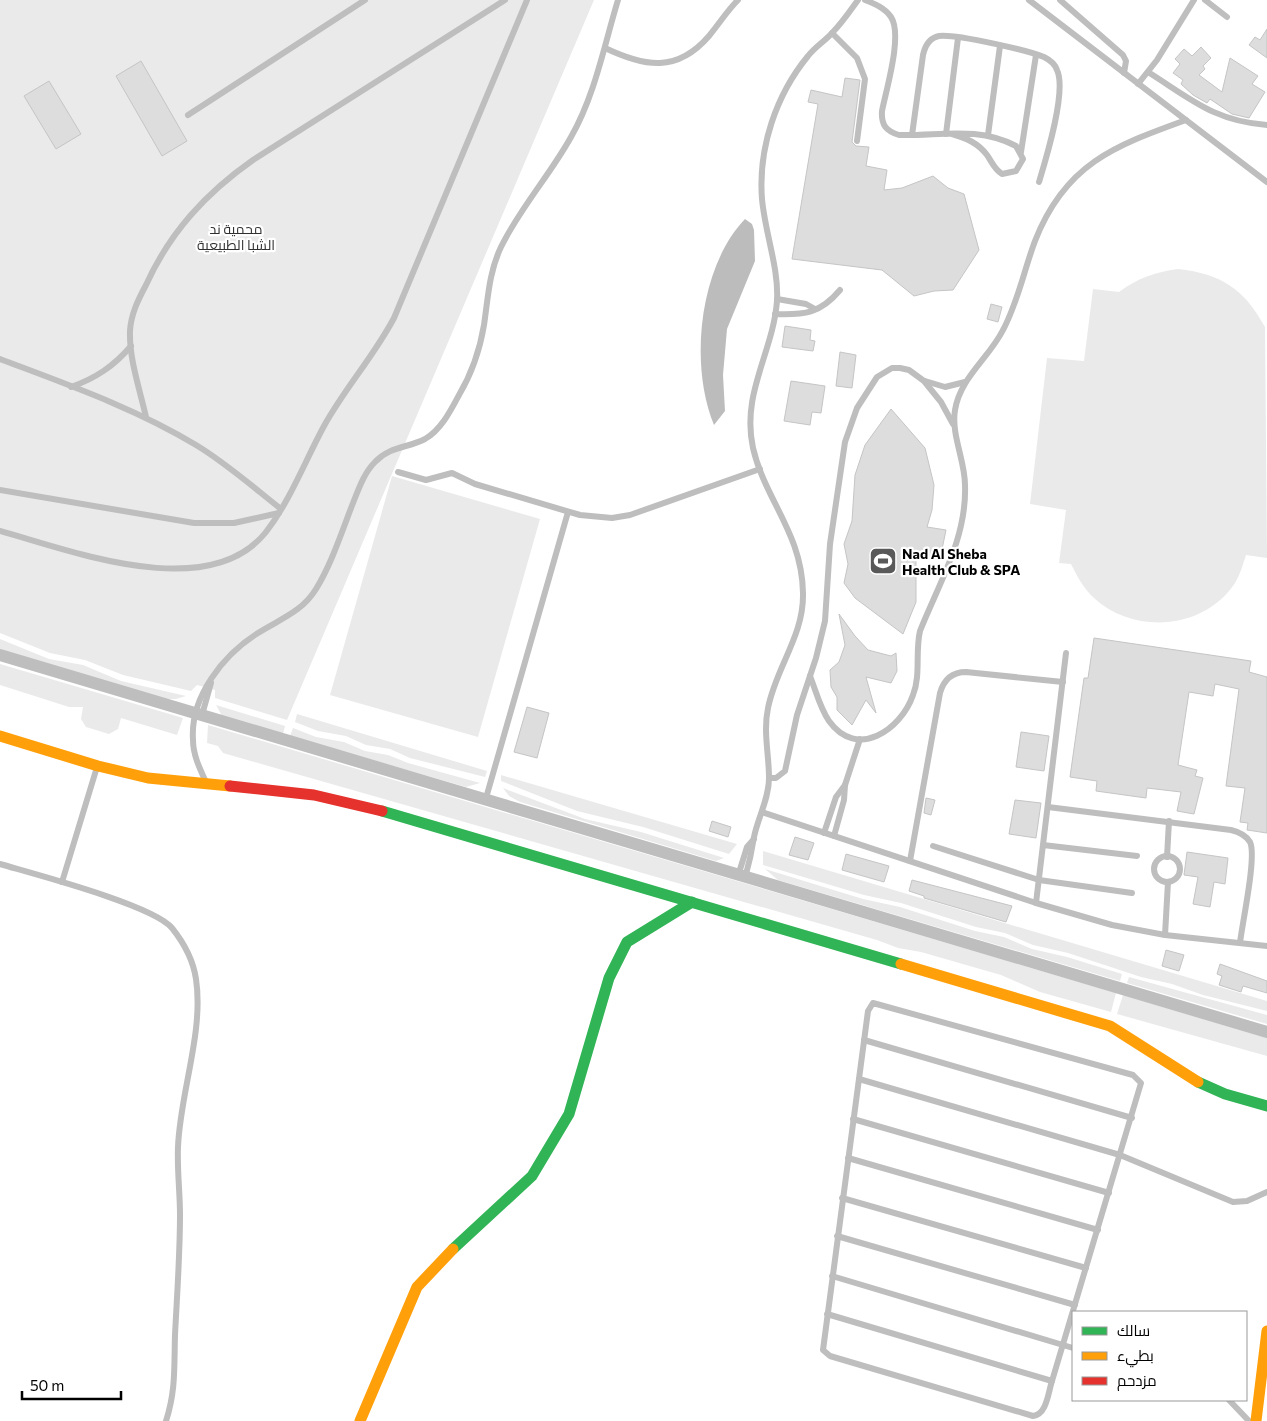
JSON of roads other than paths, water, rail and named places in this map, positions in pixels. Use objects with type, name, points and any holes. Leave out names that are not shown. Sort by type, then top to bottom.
[{"type":"street","points":[[0,655],[486,798],[742,877],[1267,1032]]},
{"type":"street","points":[[0,736],[98,766],[148,778],[289,792],[350,803],[692,902],[1110,1026],[1180,1072],[1242,1103],[1267,1106]]},
{"type":"street","points":[[360,1421],[417,1287],[466,1235],[532,1176],[569,1114],[609,978],[627,942],[692,902]]},
{"type":"street","points":[[1256,1421],[1267,1330]]},
{"type":"lane","points":[[188,116],[365,0]]},
{"type":"lane","points":[[146,417],[131,346],[130,333],[135,309],[152,271],[167,244],[206,197],[253,160],[505,0]]},
{"type":"lane","points":[[0,531],[102,559],[174,569],[199,568],[224,562],[246,550],[264,534],[280,511],[325,423],[382,341],[394,318],[527,0]]},
{"type":"lane","points":[[206,784],[194,752],[193,726],[211,679],[227,658],[249,639],[286,618],[309,600],[324,575],[362,481],[375,462],[394,448],[426,438],[434,432],[447,416],[460,394],[479,348],[489,284],[501,248],[571,137],[591,93],[618,0]]},
{"type":"lane","points":[[605,48],[635,62],[652,64],[676,59],[698,47],[738,0]]},
{"type":"lane","points":[[742,877],[762,812],[769,778],[765,739],[768,706],[797,636],[802,615],[803,593],[802,571],[796,548],[788,526],[760,468],[750,426],[755,382],[775,314],[777,299],[762,190],[763,161],[769,132],[779,104],[792,78],[810,54],[832,33],[858,0]]},
{"type":"lane","points":[[865,0],[886,10],[895,25],[895,42],[882,120],[885,127],[891,133],[912,135],[976,132],[1010,143],[1021,152]]},
{"type":"lane","points":[[1029,0],[1267,182]]},
{"type":"lane","points":[[1060,0],[1123,56],[1126,61],[1124,73]]},
{"type":"lane","points":[[1138,84],[1148,72],[1194,0]]},
{"type":"lane","points":[[1205,0],[1227,17]]},
{"type":"lane","points":[[832,33],[857,58],[865,79],[858,141]]},
{"type":"lane","points":[[912,135],[924,48],[928,42],[940,36],[958,38],[1036,55],[1052,62],[1059,76],[1053,133],[1039,182]]},
{"type":"lane","points":[[949,134],[958,38]]},
{"type":"lane","points":[[988,135],[1000,46]]},
{"type":"lane","points":[[949,134],[971,141],[980,148],[996,170],[1002,174],[1016,171],[1023,159],[1021,152],[1036,55]]},
{"type":"lane","points":[[1148,72],[1212,113],[1240,123],[1267,125]]},
{"type":"lane","points":[[810,676],[829,721],[842,733],[860,739],[872,739],[894,726],[902,717],[914,694],[920,631],[955,550],[963,517],[966,484],[954,426],[955,410],[965,382],[1003,330],[1036,238],[1055,201],[1068,185],[1088,165],[1117,146],[1186,120]]},
{"type":"lane","points":[[775,314],[805,314],[831,300],[840,290]]},
{"type":"lane","points":[[777,299],[806,304],[815,309]]},
{"type":"lane","points":[[71,387],[85,382],[110,367],[131,346]]},
{"type":"lane","points":[[0,359],[146,417],[198,446],[280,511]]},
{"type":"lane","points":[[769,778],[776,778],[785,771],[797,715],[825,620],[830,544],[845,442],[850,424],[866,392],[884,372],[900,368],[909,370],[924,381],[941,402],[954,426]]},
{"type":"lane","points":[[924,381],[945,387],[965,382]]},
{"type":"lane","points":[[398,472],[426,480],[452,473],[475,484],[568,512],[594,518],[612,518],[630,515],[760,468]]},
{"type":"lane","points":[[0,490],[194,523],[234,523],[280,511]]},
{"type":"lane","points":[[486,798],[568,512]]},
{"type":"lane","points":[[1036,903],[1066,653]]},
{"type":"lane","points":[[910,861],[940,693],[946,679],[959,672],[966,672],[1063,682]]},
{"type":"lane","points":[[834,836],[844,800],[845,785],[860,739]]},
{"type":"lane","points":[[62,882],[98,766]]},
{"type":"lane","points":[[824,833],[836,797],[845,785]]},
{"type":"lane","points":[[1048,806],[1239,832],[1250,842],[1252,856],[1240,943]]},
{"type":"lane","points":[[762,812],[1036,903],[1112,925],[1165,935],[1267,946]]},
{"type":"lane","points":[[1167,857],[1169,821]]},
{"type":"lane","points":[[1043,844],[1137,856]]},
{"type":"lane","points":[[933,846],[1039,880],[1132,893]]},
{"type":"lane","points":[[1167,857],[1177,861],[1179,872],[1173,880],[1168,882],[1157,878],[1154,867],[1161,858],[1167,857]]},
{"type":"lane","points":[[0,864],[62,882],[144,910],[170,926],[184,943],[196,978],[197,1000],[191,1060],[178,1147],[180,1236],[175,1383],[166,1421]]},
{"type":"lane","points":[[1165,935],[1168,882]]},
{"type":"lane","points":[[1072,1315],[1043,1410],[1038,1415],[1032,1416],[830,1356],[825,1352],[822,1346],[868,1009],[876,1003],[1133,1075],[1140,1080],[1141,1085],[1132,1118],[1073,1311]]},
{"type":"lane","points":[[864,1040],[1132,1118]]},
{"type":"lane","points":[[859,1079],[1120,1155],[1233,1202],[1247,1201],[1267,1192]]},
{"type":"lane","points":[[853,1119],[1109,1193]]},
{"type":"lane","points":[[848,1158],[1098,1230]]},
{"type":"lane","points":[[842,1198],[1086,1268]]},
{"type":"lane","points":[[837,1236],[1075,1305]]},
{"type":"lane","points":[[832,1276],[1072,1348]]},
{"type":"lane","points":[[827,1314],[1052,1381]]},
{"type":"lane","points":[[1230,1401],[1249,1421]]},
{"type":"place","name":"Nad Al Sheba Health Club & SPA","points":[[883,561]]},
{"type":"park label","name":"محمية ند الشبا الطبيعية","points":[[236,236]]}]
